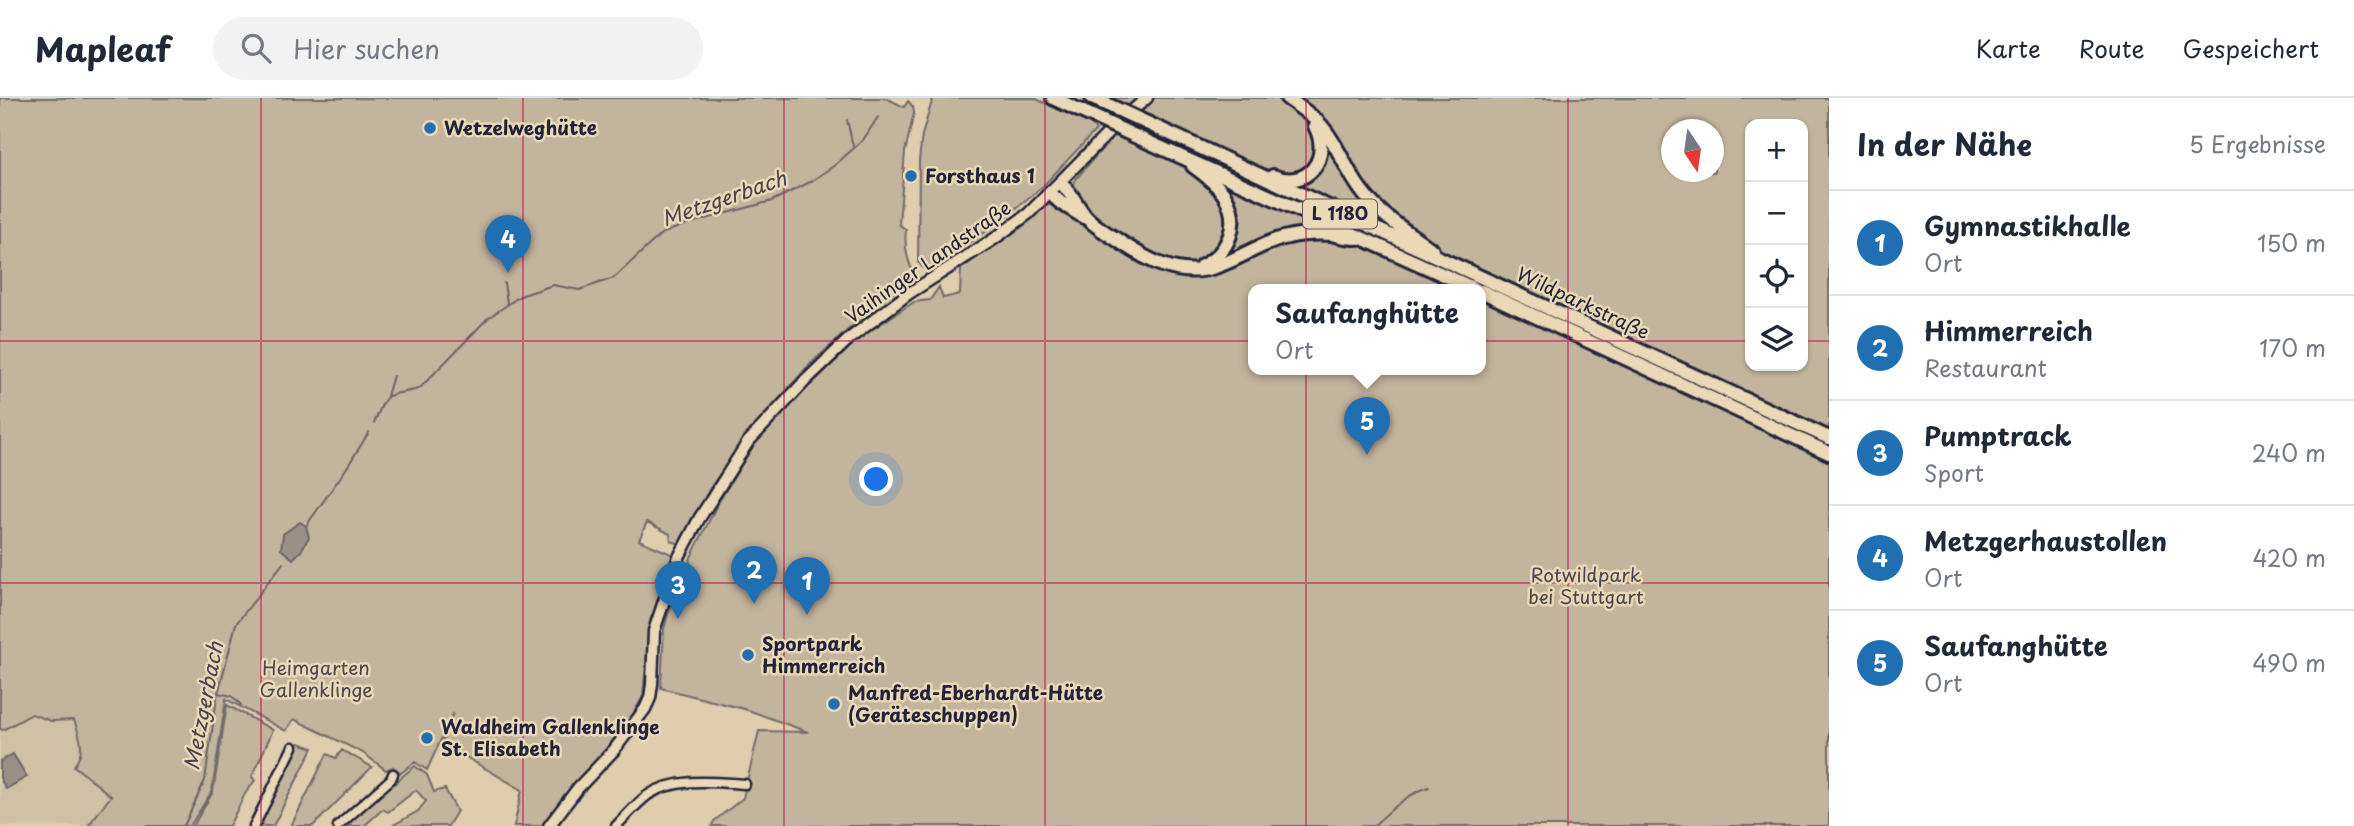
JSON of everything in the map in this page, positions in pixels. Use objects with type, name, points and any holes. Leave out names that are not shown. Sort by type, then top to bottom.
[{"type":"highway","name":"L 1180","points":[[1053,98],[1464,284]]},
{"type":"highway","name":"Wildparkstraße","points":[[1092,98],[1829,438]]},
{"type":"highway","name":"L 1180","points":[[1287,98],[1317,122],[1370,201],[1394,224],[1450,264]]},
{"type":"highway","name":"L 1180","points":[[1231,164],[1289,180],[1305,176],[1314,168],[1321,151],[1321,142],[1310,117]]},
{"type":"highway","name":"L 1180","points":[[1182,157],[1221,190],[1232,218],[1230,236],[1221,253],[1192,271]]},
{"type":"highway","name":"L 1180","points":[[1061,183],[1087,218]]},
{"type":"highway","name":"L 1180","points":[[1050,193],[1070,210],[1087,218],[1153,262],[1192,271],[1215,267],[1269,242],[1291,236],[1331,234],[1347,238],[1364,237]]},
{"type":"highway","name":"Wildparkstraße","points":[[1486,293],[1829,453]]},
{"type":"street","name":"Vaihinger Landstraße","points":[[549,826],[645,709],[652,684],[654,631],[678,559],[699,519],[748,442],[811,374],[850,338],[908,294],[1011,227],[1061,183],[1121,120],[1147,98]]},
{"type":"street","points":[[254,826],[293,747]]},
{"type":"street","points":[[338,826],[391,779],[393,774]]},
{"type":"street","points":[[616,826],[647,796],[661,788],[679,784],[745,783]]},
{"type":"shaded area","points":[[300,522],[306,526],[309,537],[293,559],[281,549],[283,534]]},
{"type":"shaded area","points":[[32,714],[51,721],[74,720],[82,741],[79,760],[74,766],[111,796],[88,826],[0,826],[0,729],[3,730]]},
{"type":"shaded area","points":[[13,754],[27,777],[6,789],[0,778],[0,761]]},
{"type":"green space","name":"Heimgarten Gallenklinge","points":[[0,98],[886,98],[904,107],[908,101],[914,113],[905,152],[899,224],[906,230],[907,256],[917,280],[850,328],[808,366],[746,437],[710,488],[681,544],[671,541],[670,534],[647,522],[639,540],[676,556],[650,621],[643,696],[632,716],[545,826],[514,826],[522,790],[442,743],[453,713],[427,770],[415,762],[401,773],[393,767],[386,770],[363,753],[294,719],[286,731],[226,699],[212,791],[190,826],[88,826],[111,796],[74,766],[81,749],[74,720],[51,721],[32,714],[3,730],[0,729]]},
{"type":"green space","points":[[933,98],[1034,98],[1089,123],[1096,130],[1043,186],[994,226],[927,272],[918,262],[919,160],[922,135]]},
{"type":"green space","name":"Rotwildpark bei Stuttgart","points":[[1110,98],[1829,98],[1829,826],[712,826],[714,821],[743,798],[759,731],[808,732],[748,710],[661,688],[664,629],[673,597],[687,575],[691,557],[718,503],[753,446],[859,338],[914,302],[930,300],[939,287],[943,298],[960,294],[961,269],[1048,205],[1073,214],[1113,244],[1073,188],[1075,180],[1114,135],[1152,152],[1158,139],[1153,117]]},
{"type":"green space","points":[[227,705],[273,730],[252,777],[255,780],[229,826],[193,826],[213,792]]},
{"type":"green space","points":[[299,743],[313,748],[273,826],[257,826]]},
{"type":"green space","points":[[342,750],[372,767],[313,826],[291,826],[327,754],[336,758]]},
{"type":"green space","points":[[415,766],[427,775],[434,792],[445,789],[457,811],[448,826],[392,826],[418,811],[426,801],[416,790],[388,812],[383,809],[364,826],[342,826]]},
{"type":"waterway","name":"Metzgerbach","points":[[374,423],[387,397],[420,388],[488,318],[520,296],[553,285],[579,290],[614,278],[661,234],[687,224],[772,201],[810,182],[835,165],[863,140],[878,117]]},
{"type":"waterway","points":[[847,120],[853,146]]},
{"type":"waterway","points":[[504,283],[507,303]]},
{"type":"waterway","points":[[387,396],[393,376]]},
{"type":"waterway","name":"Metzgerbach","points":[[306,526],[369,432]]},
{"type":"waterway","name":"Metzgerbach","points":[[184,826],[205,780],[217,697],[236,624],[283,563]]},
{"type":"waterway","points":[[218,693],[232,696],[241,705]]},
{"type":"waterway","points":[[1373,826],[1406,798],[1429,787]]},
{"type":"place","name":"Wetzelweghütte","points":[[430,128]]},
{"type":"place","name":"Forsthaus 1","points":[[911,176]]},
{"type":"place","name":"Metzgerhaustollen","points":[[508,273]]},
{"type":"place","name":"Saufanghütte","points":[[1367,455]]},
{"type":"place","name":"Himmerreich","points":[[754,604]]},
{"type":"place","name":"Gymnastikhalle","points":[[807,615]]},
{"type":"place","name":"Pumptrack","points":[[678,619]]},
{"type":"place","name":"Sportpark Himmerreich","points":[[748,655]]},
{"type":"place","name":"Manfred-Eberhardt-Hütte (Geräteschuppen)","points":[[834,704]]},
{"type":"place","name":"Waldheim Gallenklinge St. Elisabeth","points":[[427,738]]}]
